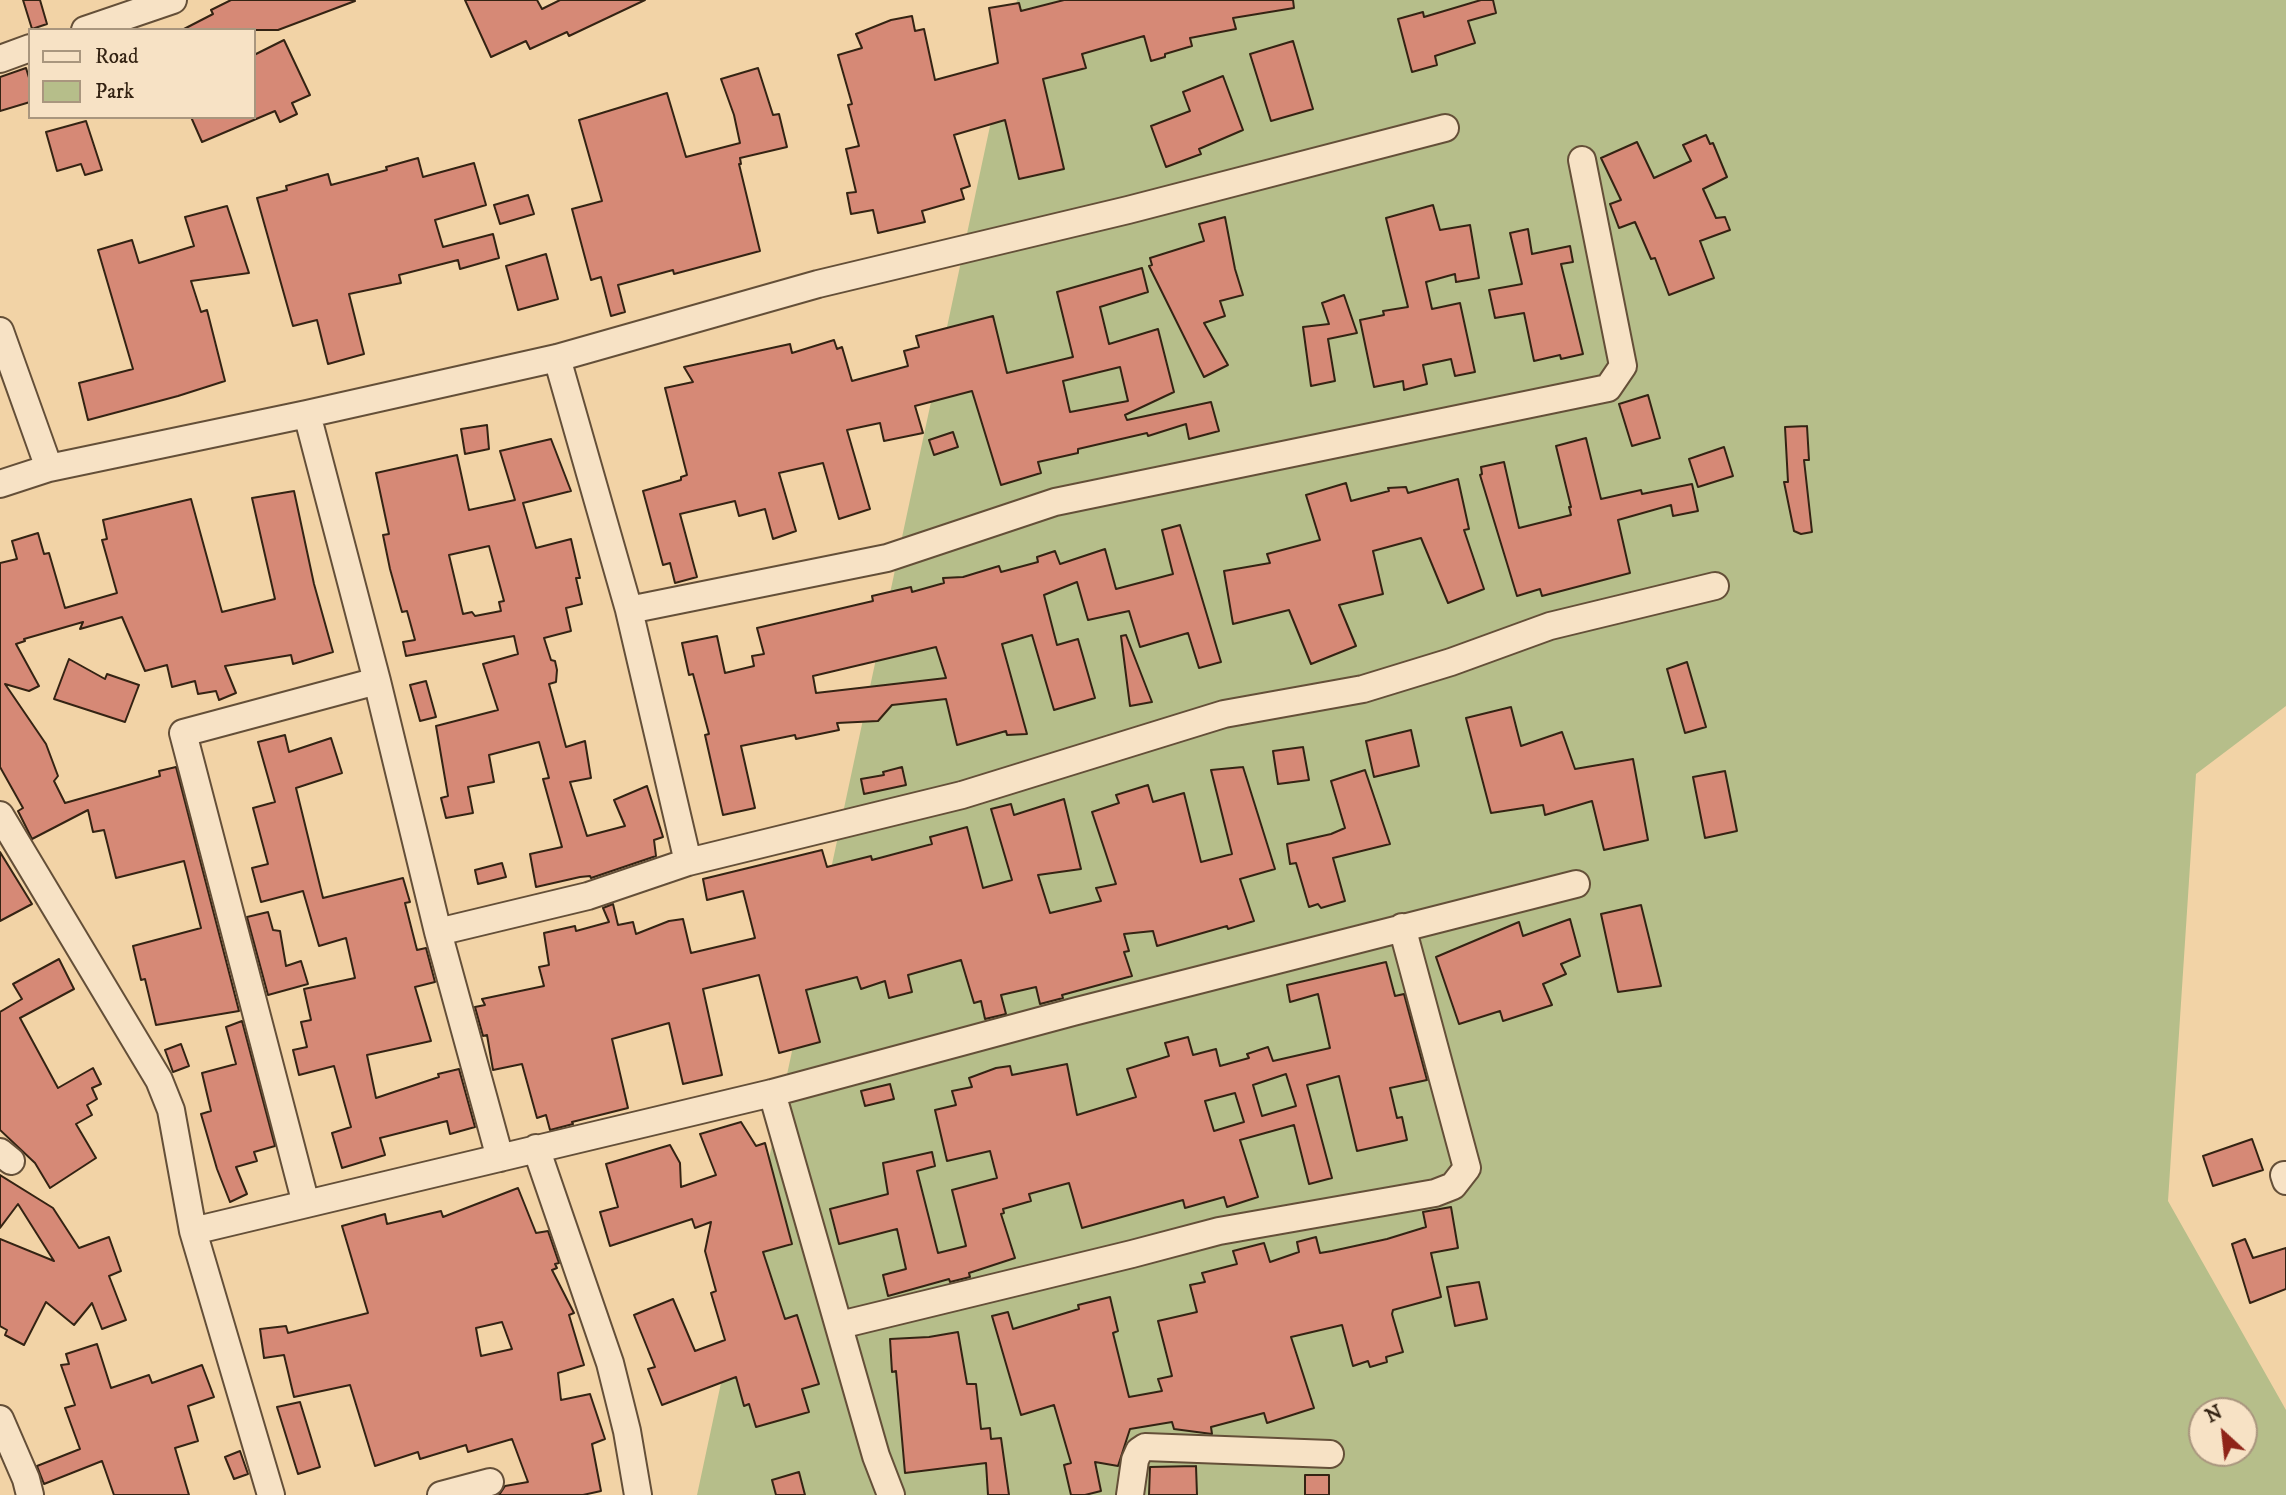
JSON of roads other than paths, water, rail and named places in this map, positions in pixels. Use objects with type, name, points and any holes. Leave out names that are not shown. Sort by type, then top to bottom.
[{"type":"street","points":[[91,28],[173,0]]},
{"type":"street","points":[[0,58],[28,49]]},
{"type":"street","points":[[0,484],[49,468],[557,358],[818,284],[1128,210],[1445,128]]},
{"type":"street","points":[[629,610],[887,558],[1055,502],[1608,388],[1623,366],[1582,160]]},
{"type":"street","points":[[0,331],[49,468]]},
{"type":"street","points":[[557,358],[629,610],[688,862]]},
{"type":"street","points":[[307,414],[377,681],[438,932],[500,1158]]},
{"type":"street","points":[[438,932],[589,896],[688,862],[962,795],[1224,713],[1363,688],[1451,662],[1550,626],[1715,586]]},
{"type":"street","points":[[306,1204],[183,733],[377,681]]},
{"type":"street","points":[[0,816],[159,1080],[171,1110],[193,1231],[271,1495]]},
{"type":"street","points":[[193,1231],[772,1093],[1086,1008],[1576,884]]},
{"type":"street","points":[[840,1325],[1119,1258],[1219,1231],[1435,1193],[1453,1186],[1467,1168],[1402,927]]},
{"type":"street","points":[[772,1093],[876,1456],[891,1495]]},
{"type":"street","points":[[536,1148],[610,1363],[627,1431],[638,1495]]},
{"type":"street","points":[[0,1419],[26,1479],[30,1495]]},
{"type":"street","points":[[1130,1495],[1135,1460],[1139,1451],[1145,1447],[1329,1454]]},
{"type":"street","points":[[441,1495],[490,1482]]}]
